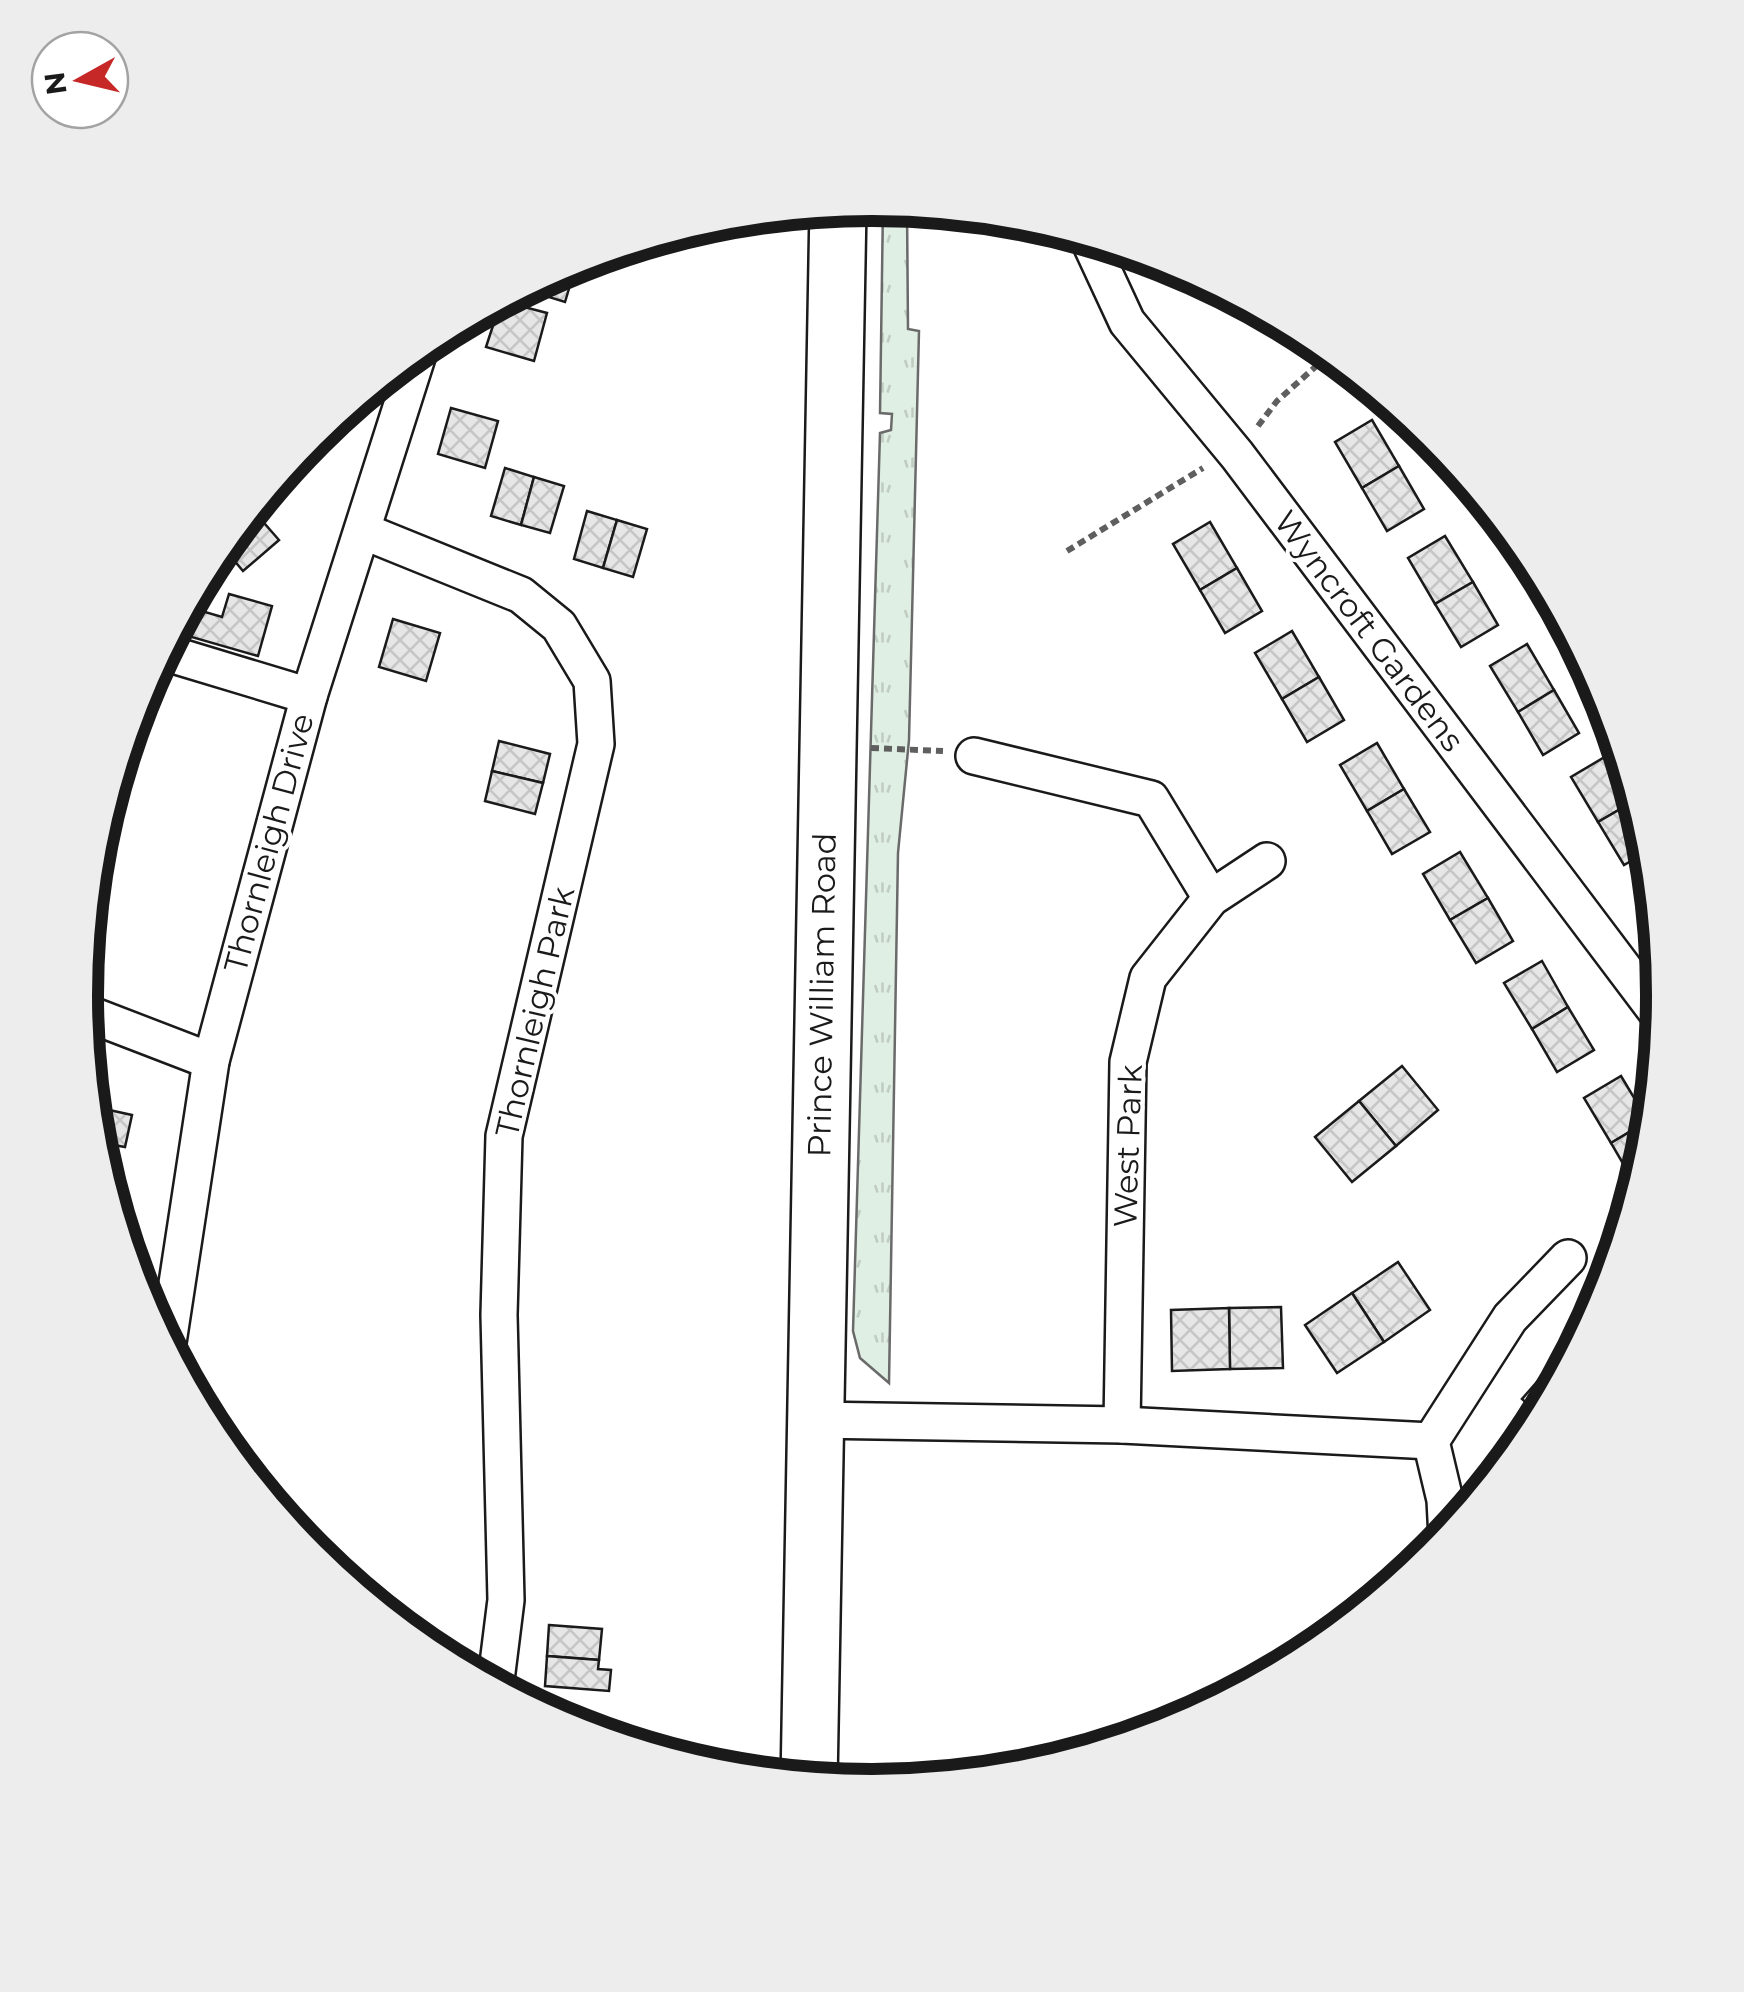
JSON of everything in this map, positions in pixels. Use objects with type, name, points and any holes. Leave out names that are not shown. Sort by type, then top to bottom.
[{"type":"main road","name":"Prince William Road","points":[[809,1768],[838,222]]},
{"type":"street","name":"Wyncroft Gardens","points":[[1096,255],[1126,322],[1236,456],[1646,997]]},
{"type":"street","name":"Thornleigh Drive","points":[[171,1325],[210,1062],[309,696],[412,374]]},
{"type":"street","name":"Thornleigh Park","points":[[364,531],[521,595],[558,626],[592,682],[596,744],[504,1136],[499,1316],[506,1600],[497,1673]]},
{"type":"street","points":[[177,653],[309,696]]},
{"type":"street","points":[[974,756],[1150,798],[1212,898]]},
{"type":"street","name":"West Park","points":[[1122,1426],[1128,1062],[1148,978],[1212,898],[1268,860]]},
{"type":"street","points":[[98,1018],[210,1062]]},
{"type":"street","points":[[1446,1516],[1430,1441],[1510,1318],[1568,1258]]},
{"type":"street","points":[[814,1420],[1122,1426],[1430,1441]]},
{"type":"path","points":[[865,748],[931,749],[974,756]]},
{"type":"green space","points":[[883,221],[907,222],[908,329],[919,331],[909,740],[898,853],[889,1383],[860,1358],[853,1331],[880,433],[891,430],[892,414],[880,413]]},
{"type":"building","points":[[571,282],[565,302],[542,295]]},
{"type":"building","points":[[520,306],[547,313],[534,361],[486,347],[495,320]]},
{"type":"building","points":[[451,408],[498,421],[485,468],[438,454]]},
{"type":"building","points":[[1372,420],[1399,466],[1362,488],[1335,442]]},
{"type":"building","points":[[1399,466],[1424,509],[1387,531],[1362,488]]},
{"type":"building","points":[[505,468],[534,477],[521,525],[491,516]]},
{"type":"building","points":[[534,477],[564,486],[550,533],[521,525]]},
{"type":"building","points":[[587,511],[617,520],[603,568],[574,559]]},
{"type":"building","points":[[262,520],[279,540],[243,571],[233,559]]},
{"type":"building","points":[[617,520],[647,529],[633,577],[603,568]]},
{"type":"building","points":[[1210,522],[1237,568],[1200,590],[1173,544]]},
{"type":"building","points":[[1445,536],[1473,582],[1435,604],[1408,558]]},
{"type":"building","points":[[1237,568],[1262,611],[1225,633],[1200,590]]},
{"type":"building","points":[[1473,582],[1498,625],[1461,647],[1435,604]]},
{"type":"building","points":[[229,594],[272,606],[258,656],[188,636],[200,611],[222,617]]},
{"type":"building","points":[[393,619],[440,633],[426,681],[379,667]]},
{"type":"building","points":[[1292,631],[1319,677],[1282,699],[1255,653]]},
{"type":"building","points":[[1527,644],[1554,690],[1518,712],[1490,666]]},
{"type":"building","points":[[1319,677],[1344,720],[1307,742],[1282,699]]},
{"type":"building","points":[[1554,690],[1579,733],[1543,755],[1518,712]]},
{"type":"building","points":[[499,741],[550,754],[543,783],[492,771]]},
{"type":"building","points":[[1377,743],[1404,789],[1367,811],[1340,765]]},
{"type":"building","points":[[1608,755],[1623,808],[1598,822],[1571,777]]},
{"type":"building","points":[[492,771],[543,783],[535,814],[485,801]]},
{"type":"building","points":[[1404,789],[1430,832],[1392,854],[1367,811]]},
{"type":"building","points":[[1623,808],[1634,859],[1624,865],[1598,822]]},
{"type":"building","points":[[1460,852],[1488,898],[1450,920],[1423,874]]},
{"type":"building","points":[[1488,898],[1513,941],[1476,963],[1450,920]]},
{"type":"building","points":[[1542,961],[1568,1007],[1532,1029],[1504,983]]},
{"type":"building","points":[[1568,1007],[1594,1050],[1557,1072],[1532,1029]]},
{"type":"building","points":[[1402,1066],[1438,1110],[1396,1146],[1359,1101]]},
{"type":"building","points":[[1621,1076],[1639,1105],[1635,1129],[1611,1143],[1584,1098]]},
{"type":"building","points":[[1359,1101],[1396,1146],[1352,1182],[1315,1137]]},
{"type":"building","points":[[106,1109],[132,1115],[125,1147],[112,1145]]},
{"type":"building","points":[[1635,1129],[1626,1170],[1611,1143]]},
{"type":"building","points":[[1398,1262],[1430,1310],[1384,1342],[1352,1293]]},
{"type":"building","points":[[1352,1293],[1384,1342],[1337,1373],[1305,1325]]},
{"type":"building","points":[[1281,1307],[1283,1368],[1230,1369],[1229,1308]]},
{"type":"building","points":[[1229,1308],[1230,1369],[1172,1371],[1171,1310]]},
{"type":"building","points":[[1555,1362],[1529,1405],[1522,1399]]},
{"type":"building","points":[[549,1625],[602,1629],[599,1660],[547,1656]]},
{"type":"building","points":[[547,1656],[599,1660],[598,1669],[611,1670],[609,1691],[545,1686]]}]
